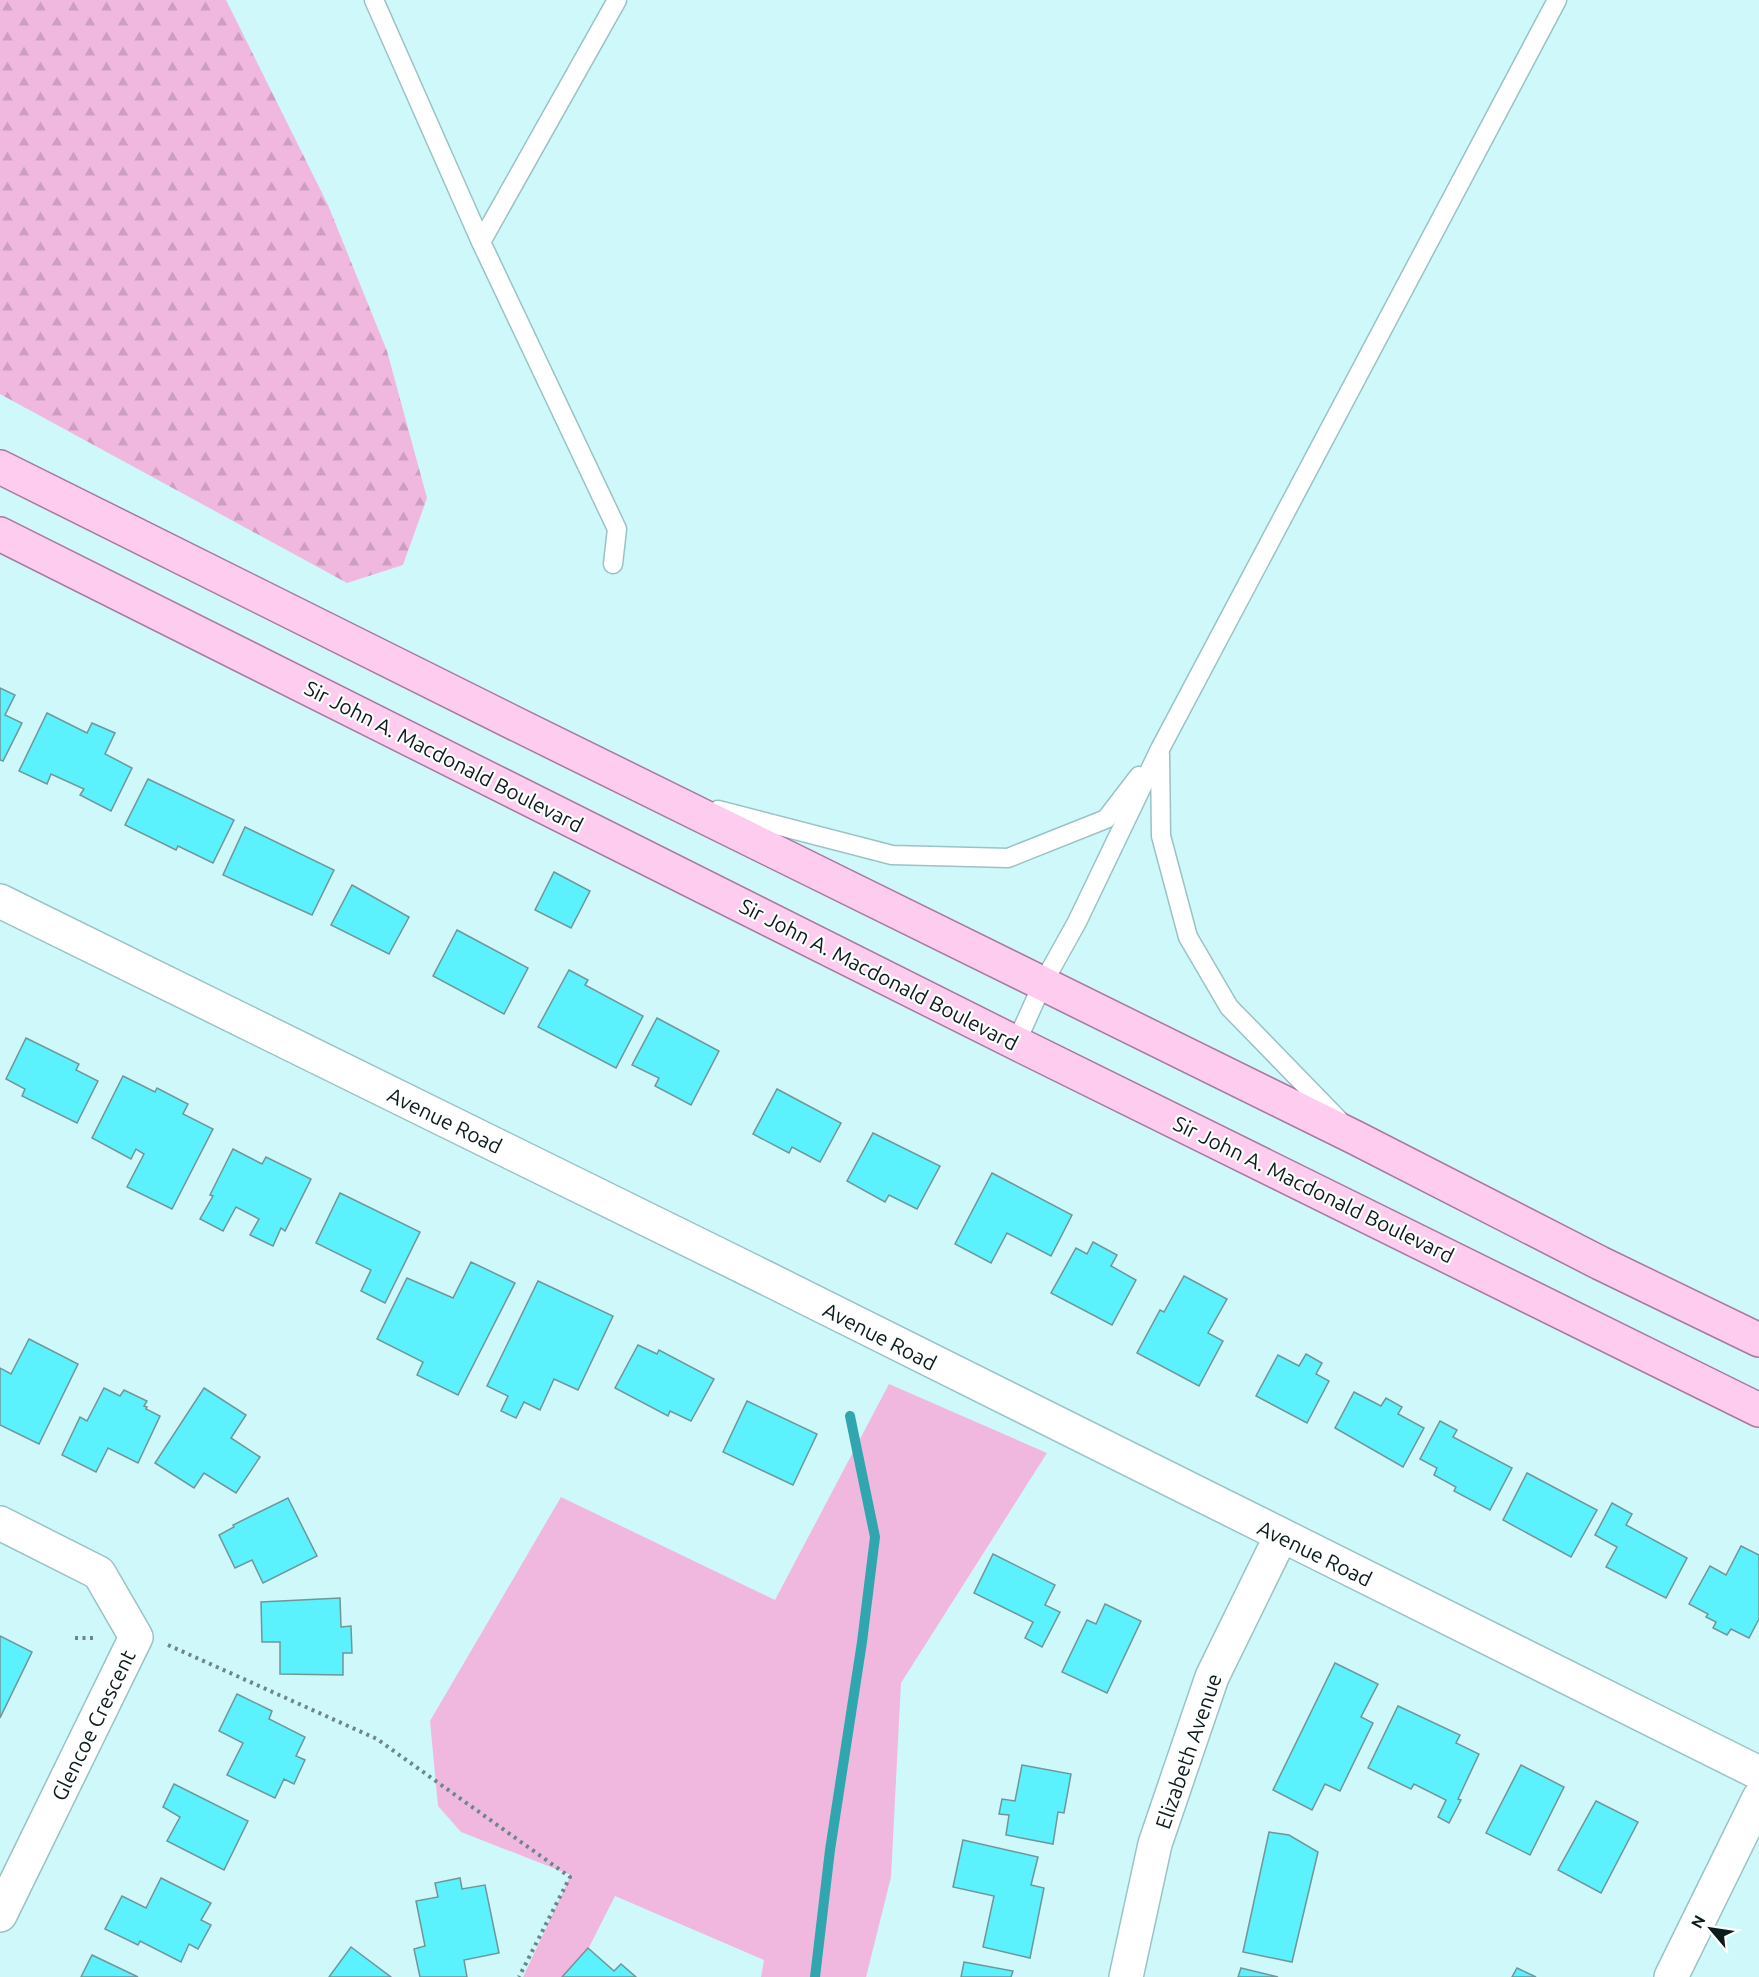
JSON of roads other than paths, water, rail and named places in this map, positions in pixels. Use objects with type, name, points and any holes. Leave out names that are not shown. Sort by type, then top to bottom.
[{"type":"main road","points":[[0,467],[1356,1138],[1600,1263],[1759,1341]]},
{"type":"main road","name":"Sir John A. Macdonald Boulevard","points":[[0,534],[1016,1043],[1759,1410]]},
{"type":"street","name":"Avenue Road","points":[[0,901],[732,1261],[1759,1773]]},
{"type":"street","name":"Glencoe Crescent","points":[[0,1523],[99,1573],[136,1637],[0,1915]]},
{"type":"street","name":"Elizabeth Avenue","points":[[1126,1977],[1155,1844],[1212,1677],[1281,1536]]},
{"type":"street","points":[[1671,1977],[1759,1798]]},
{"type":"lane","points":[[375,0],[481,242],[617,529],[613,564]]},
{"type":"lane","points":[[481,242],[617,0]]},
{"type":"lane","points":[[1016,1043],[1043,983],[1077,922],[1160,749],[1557,0]]},
{"type":"lane","points":[[668,798],[892,855],[1008,858],[1106,819],[1160,749]]},
{"type":"lane","points":[[1160,749],[1161,836],[1188,937],[1229,1007],[1356,1138]]},
{"type":"waterway","points":[[815,1977],[830,1850],[862,1642],[875,1537],[850,1416]]}]
